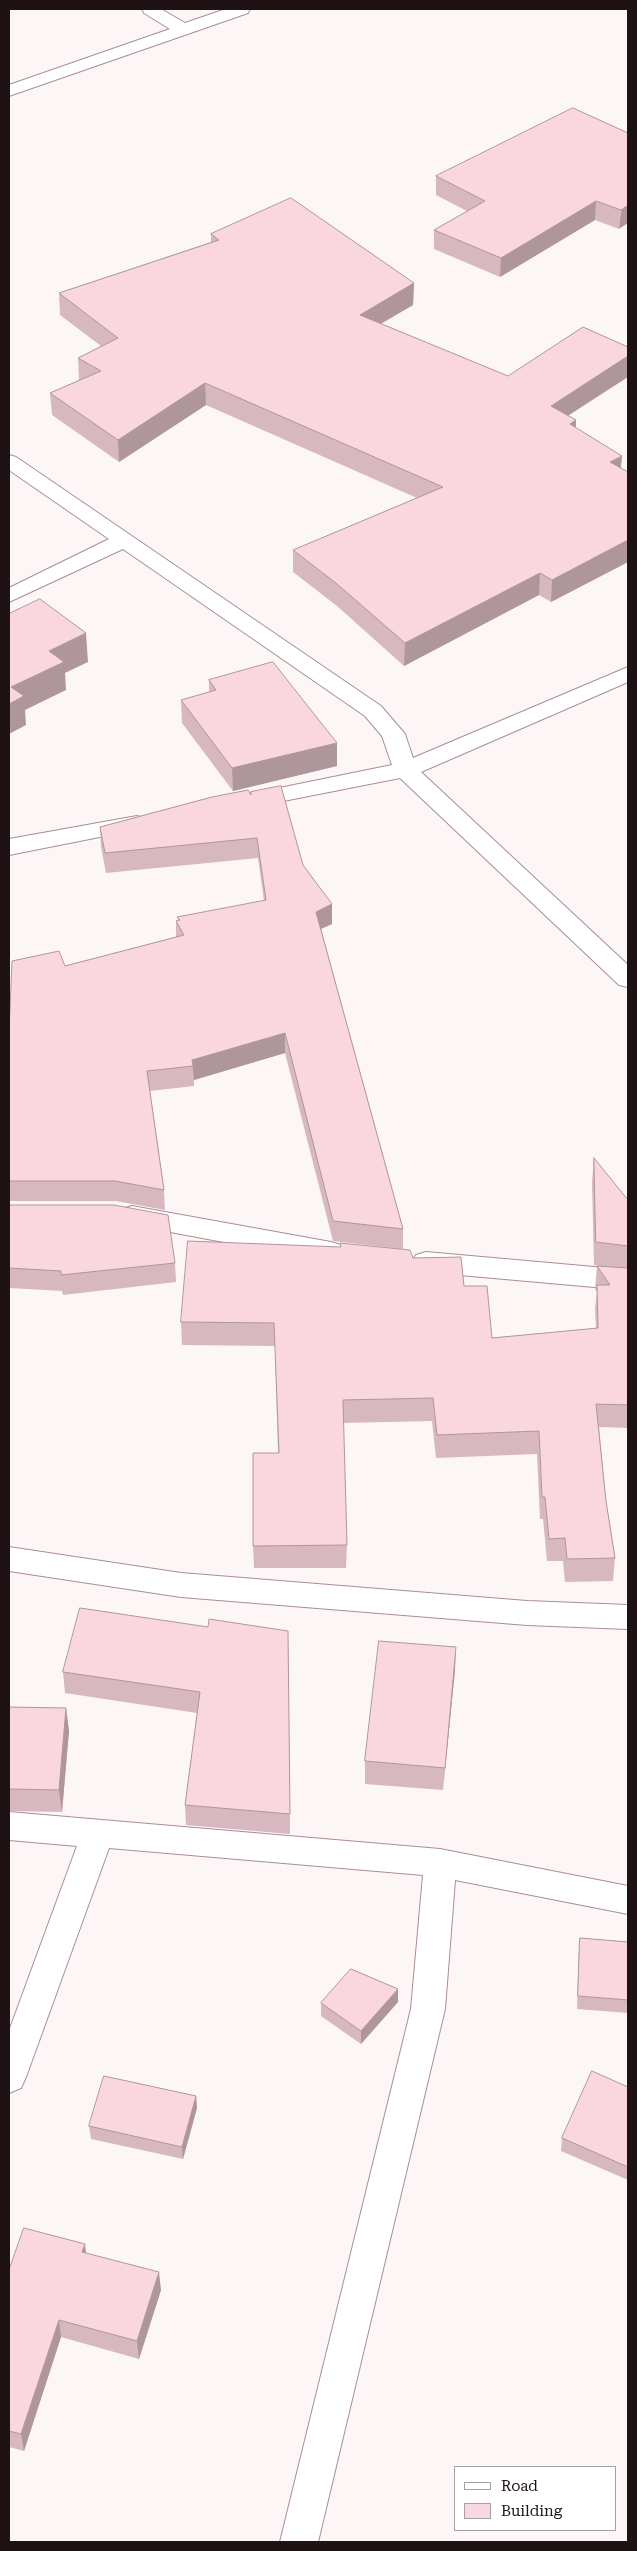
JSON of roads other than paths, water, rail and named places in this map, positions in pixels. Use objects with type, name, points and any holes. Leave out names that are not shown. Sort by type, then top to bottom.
[{"type":"street","points":[[150,9],[182,28]]},
{"type":"street","points":[[9,91],[182,28],[242,9]]},
{"type":"street","points":[[9,461],[373,710],[392,734],[405,770],[628,979]]},
{"type":"street","points":[[9,596],[125,540]]},
{"type":"street","points":[[229,805],[405,770],[628,674]]},
{"type":"street","points":[[9,847],[161,818]]},
{"type":"street","points":[[107,1213],[351,1256]]},
{"type":"street","points":[[401,1260],[628,1280]]},
{"type":"street","points":[[9,1559],[181,1585],[527,1613],[628,1617]]},
{"type":"street","points":[[9,1826],[440,1863],[628,1900]]},
{"type":"street","points":[[9,2077],[98,1833]]},
{"type":"street","points":[[299,2542],[428,2009],[440,1863]]}]
